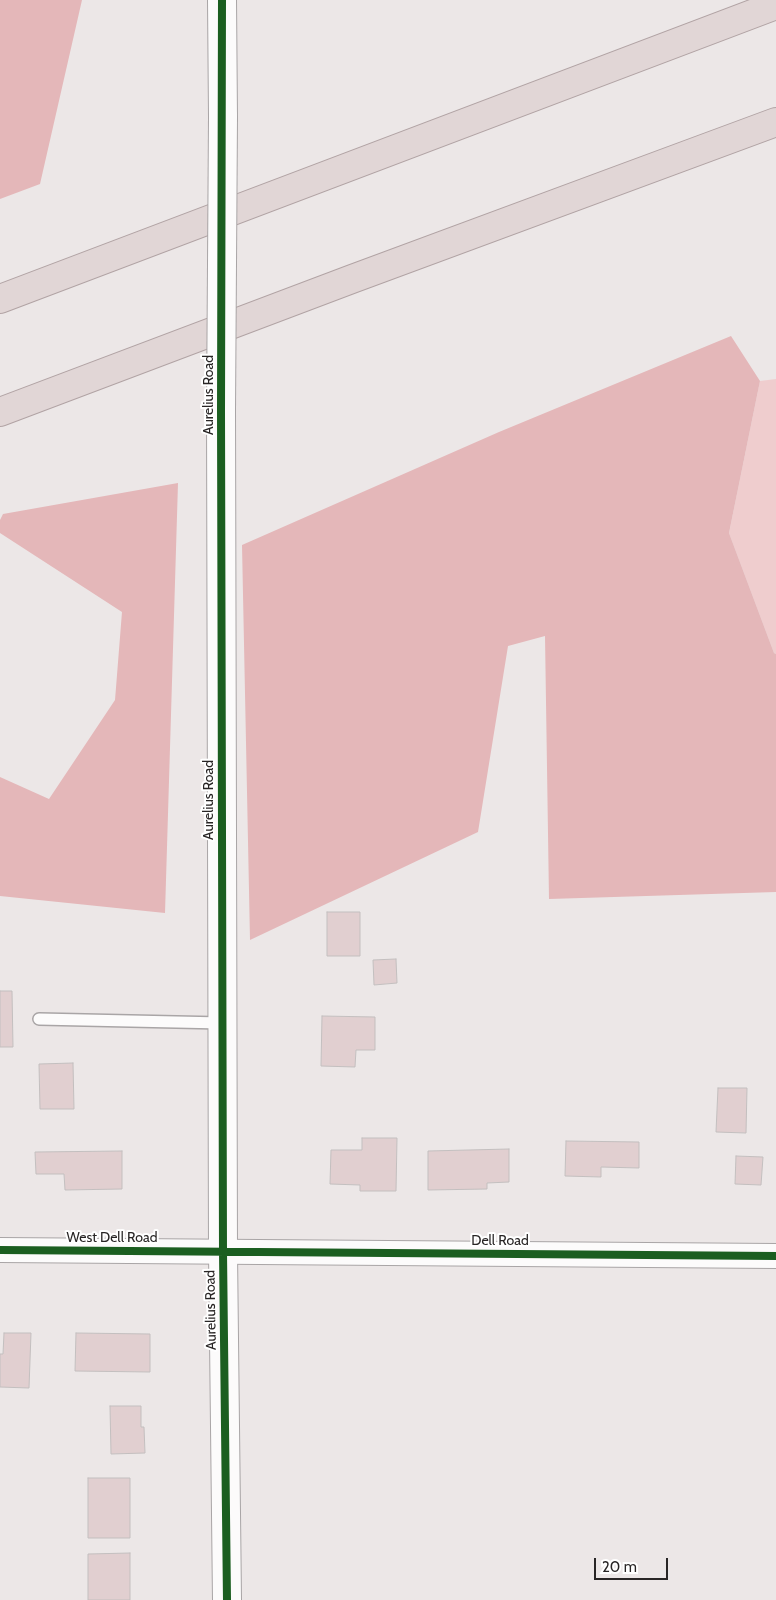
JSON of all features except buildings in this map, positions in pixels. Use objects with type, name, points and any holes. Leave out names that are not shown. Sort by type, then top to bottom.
[{"type":"highway","points":[[0,299],[776,5]]},
{"type":"highway","points":[[0,412],[776,122]]},
{"type":"street","name":"Aurelius Road","points":[[222,0],[222,1023],[227,1600]]},
{"type":"street","name":"West Dell Road","points":[[0,1250],[223,1252]]},
{"type":"street","name":"Dell Road","points":[[223,1252],[776,1256]]},
{"type":"lane","points":[[39,1019],[222,1023]]},
{"type":"shaded area","points":[[0,0],[82,0],[40,184],[0,199]]},
{"type":"shaded area","points":[[731,336],[760,381],[729,533],[774,653],[776,654],[776,892],[549,899],[545,636],[508,646],[478,832],[250,940],[242,545],[499,432]]},
{"type":"shaded area","points":[[776,379],[776,654],[774,653],[729,533],[760,381]]},
{"type":"shaded area","points":[[178,483],[165,913],[0,896],[0,777],[49,799],[115,700],[122,612],[0,533],[0,520],[3,514]]},
{"type":"cycle path","points":[[222,0],[223,1252],[227,1600]]},
{"type":"cycle path","points":[[0,1250],[776,1256]]}]
